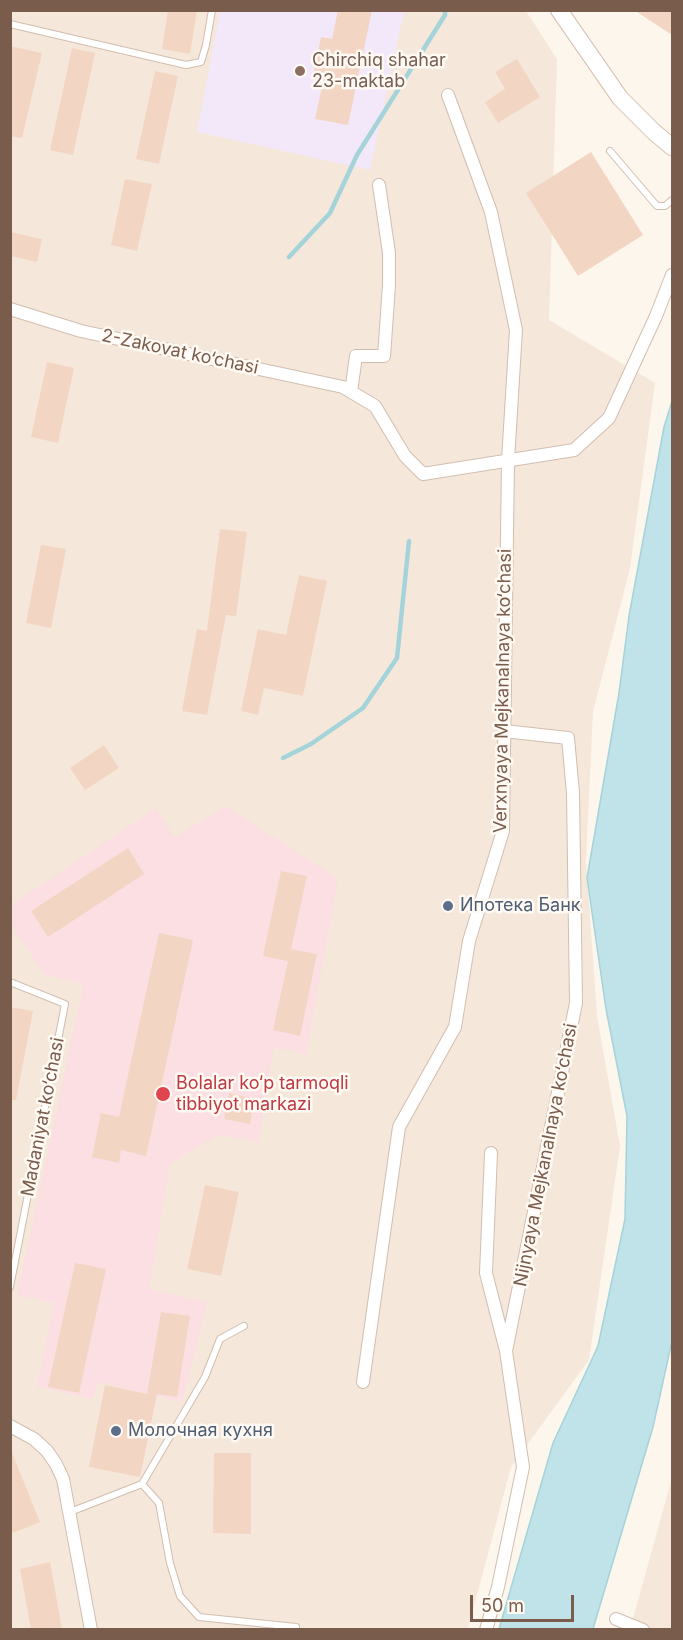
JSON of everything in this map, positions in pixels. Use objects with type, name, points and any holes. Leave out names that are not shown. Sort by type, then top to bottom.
[{"type":"main road","points":[[559,10],[620,98],[672,147]]},
{"type":"street","name":"Verxnyaya Mejkanalnaya ko‘chasi","points":[[363,1382],[399,1128],[455,1027],[469,941],[503,831],[508,460],[516,330],[491,212],[448,95]]},
{"type":"street","points":[[351,392],[356,357],[384,356],[389,253],[379,185]]},
{"type":"street","name":"2-Zakovat ko‘chasi","points":[[10,309],[81,332],[343,387],[375,406],[405,456],[423,474],[574,450],[609,417],[656,316],[672,274]]},
{"type":"street","name":"Nijnyaya Mejkanalnaya ko‘chasi","points":[[486,1629],[498,1587],[523,1467],[506,1351],[576,1004],[573,793],[568,738],[504,731]]},
{"type":"street","points":[[491,1153],[486,1273],[506,1351]]},
{"type":"street","points":[[10,1426],[34,1439],[47,1451],[63,1479],[91,1629]]},
{"type":"street","points":[[616,1619],[643,1629]]},
{"type":"lane","points":[[10,24],[186,65],[201,62],[212,10]]},
{"type":"lane","points":[[610,151],[657,206],[665,206],[672,200]]},
{"type":"lane","name":"Madaniyat ko‘chasi","points":[[10,982],[65,1004],[10,1287]]},
{"type":"lane","points":[[70,1512],[142,1484],[205,1377],[220,1339],[244,1326]]},
{"type":"lane","points":[[142,1484],[159,1503],[170,1563],[180,1596],[199,1617],[296,1627]]},
{"type":"shaded area","points":[[11,11],[526,11],[557,59],[549,320],[655,383],[630,568],[593,712],[586,861],[597,1016],[620,1146],[589,1360],[511,1467],[468,1629],[11,1630]]},
{"type":"shaded area","name":"Chirchiq shahar 23-maktab","points":[[220,11],[404,11],[370,170],[197,132]]},
{"type":"shaded area","name":"Bolalar ko‘p tarmoqli tibbiyot markazi","points":[[226,806],[338,879],[306,1054],[274,1048],[258,1142],[217,1135],[170,1164],[149,1289],[207,1302],[182,1402],[98,1382],[93,1399],[37,1387],[54,1303],[17,1295],[84,983],[46,976],[11,926],[10,906],[156,808],[175,837]]},
{"type":"shaded area","points":[[672,1478],[672,1629],[630,1629]]},
{"type":"water","points":[[672,401],[672,1341],[653,1427],[593,1629],[499,1629],[553,1443],[598,1346],[625,1219],[627,1116],[606,1009],[587,878],[619,693],[629,616],[664,427]]},
{"type":"building","points":[[168,10],[197,10],[190,54],[162,49]]},
{"type":"building","points":[[338,10],[372,10],[348,125],[315,119],[325,73],[314,71],[321,37],[332,39]]},
{"type":"building","points":[[634,10],[672,10],[672,35]]},
{"type":"building","points":[[10,46],[42,53],[22,138],[10,136]]},
{"type":"building","points":[[72,48],[95,53],[73,155],[50,150]]},
{"type":"building","points":[[517,59],[540,97],[498,123],[485,102],[505,89],[495,72]]},
{"type":"building","points":[[155,71],[178,76],[159,164],[136,159]]},
{"type":"building","points":[[591,152],[643,235],[578,276],[526,193]]},
{"type":"building","points":[[125,179],[152,184],[137,251],[111,245]]},
{"type":"building","points":[[10,232],[42,239],[37,262],[10,256]]},
{"type":"building","points":[[47,362],[74,368],[58,443],[31,437]]},
{"type":"building","points":[[220,529],[247,532],[236,616],[226,615],[207,715],[182,711],[197,629],[207,631]]},
{"type":"building","points":[[41,545],[66,549],[51,628],[26,623]]},
{"type":"building","points":[[299,575],[327,581],[303,696],[264,688],[258,715],[241,711],[258,629],[286,635]]},
{"type":"building","points":[[104,745],[119,768],[85,790],[70,768]]},
{"type":"building","points":[[128,848],[144,874],[48,937],[31,911]]},
{"type":"building","points":[[281,871],[307,876],[291,949],[317,954],[300,1036],[273,1030],[288,961],[263,956]]},
{"type":"building","points":[[159,933],[193,940],[146,1156],[121,1150],[119,1163],[92,1157],[101,1113],[119,1117]]},
{"type":"building","points":[[10,1007],[33,1011],[16,1100],[10,1100]]},
{"type":"building","points":[[229,1093],[255,1099],[250,1124],[224,1119]]},
{"type":"building","points":[[205,1185],[239,1192],[221,1276],[187,1269]]},
{"type":"building","points":[[75,1263],[106,1269],[79,1393],[48,1387]]},
{"type":"building","points":[[161,1312],[190,1316],[177,1397],[157,1394],[140,1477],[89,1467],[105,1385],[147,1394]]},
{"type":"building","points":[[10,1448],[40,1522],[13,1533],[10,1526]]},
{"type":"building","points":[[214,1453],[251,1453],[251,1534],[213,1533]]},
{"type":"building","points":[[50,1562],[62,1629],[31,1629],[20,1569]]},
{"type":"waterway","points":[[289,257],[330,213],[357,155],[445,15],[445,10]]},
{"type":"waterway","points":[[283,758],[311,744],[363,708],[397,658],[409,541]]},
{"type":"place","name":"Chirchiq shahar 23-maktab","points":[[300,71]]},
{"type":"place","name":"Ипотека Банк","points":[[448,906]]},
{"type":"place","name":"Bolalar ko‘p tarmoqli tibbiyot markazi","points":[[163,1094]]},
{"type":"place","name":"Молочная кухня","points":[[116,1431]]}]
